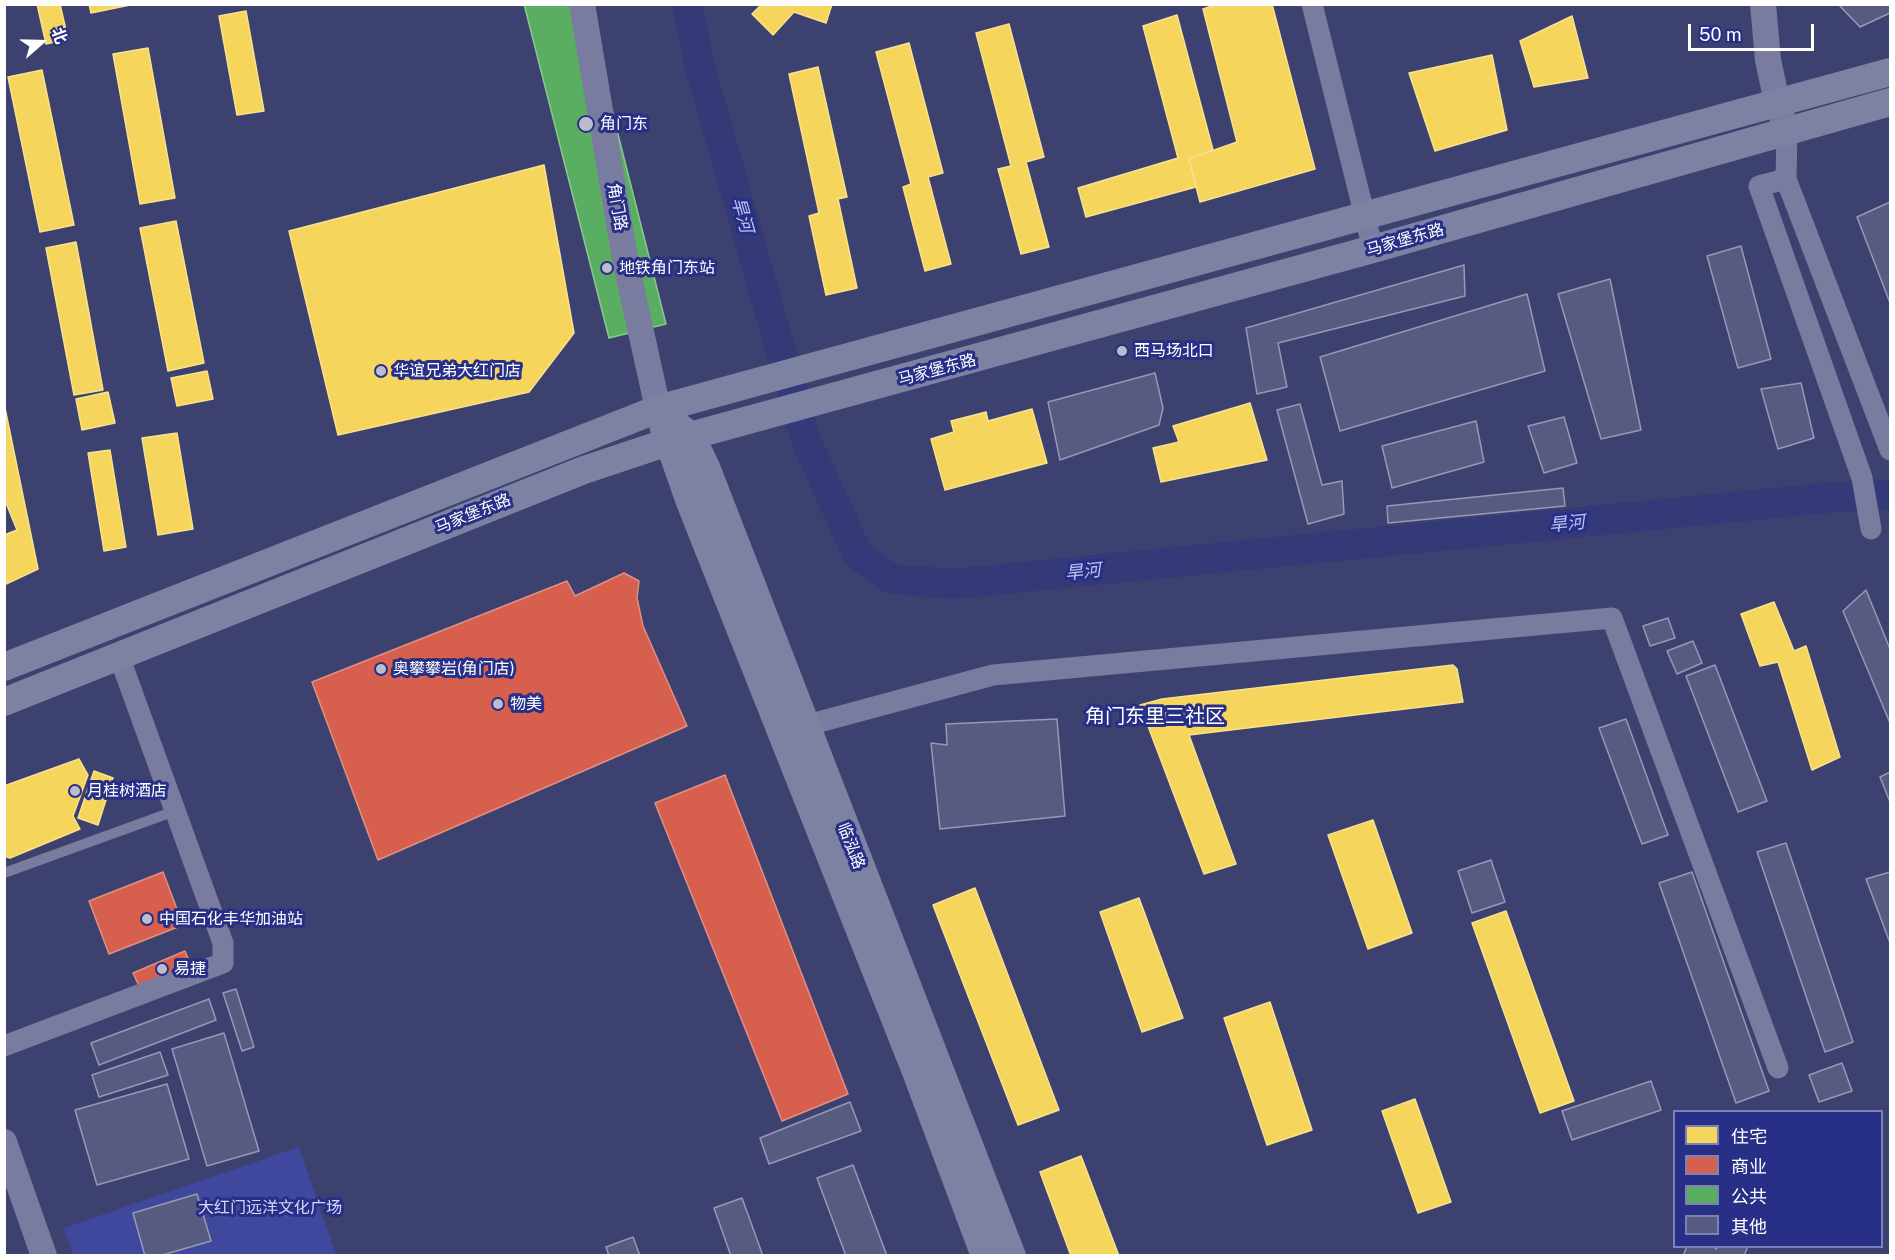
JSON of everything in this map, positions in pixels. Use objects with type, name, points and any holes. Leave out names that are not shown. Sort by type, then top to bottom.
[{"type":"main road","name":"马家堡东路","points":[[4,667],[658,409],[1890,72]]},
{"type":"main road","name":"马家堡东路","points":[[4,702],[584,470],[680,439],[1373,249],[1890,102]]},
{"type":"main road","points":[[658,409],[680,439]]},
{"type":"main road","name":"临泓路","points":[[680,439],[706,467],[804,726],[1012,1256]]},
{"type":"main road","name":"临泓路","points":[[680,439],[985,1256]]},
{"type":"street","name":"角门路","points":[[582,4],[626,264],[658,409]]},
{"type":"street","points":[[1312,4],[1373,249]]},
{"type":"street","points":[[1763,4],[1768,60],[1777,102],[1787,131],[1786,179],[1890,450]]},
{"type":"street","points":[[1786,179],[1759,186],[1862,478],[1871,529]]},
{"type":"street","points":[[804,726],[993,675],[1612,618],[1778,1068]]},
{"type":"street","points":[[4,1046],[223,963],[223,943],[119,656]]},
{"type":"street","points":[[4,1142],[44,1256]]},
{"type":"street","points":[[4,1179],[31,1256]]},
{"type":"lane","points":[[4,873],[175,811]]},
{"type":"green space","name":"大红门远洋文化广场","points":[[299,1147],[336,1255],[73,1255],[64,1228]]},
{"type":"building: 住宅","points":[[37,4],[60,4],[68,39],[46,44]]},
{"type":"building: 住宅","points":[[89,4],[135,4],[91,13]]},
{"type":"building: 住宅","points":[[762,4],[832,4],[826,23],[794,12],[773,35],[752,14]]},
{"type":"building: 住宅","points":[[1218,4],[1272,4],[1315,169],[1200,202],[1189,159],[1237,142],[1203,9]]},
{"type":"building: 住宅","points":[[246,11],[264,111],[237,115],[219,16]]},
{"type":"building: 住宅","points":[[1177,15],[1213,150],[1189,159],[1196,187],[1086,217],[1078,188],[1178,158],[1143,26]]},
{"type":"building: 住宅","points":[[1572,16],[1588,78],[1534,87],[1520,41]]},
{"type":"building: 住宅","points":[[1009,24],[1044,157],[1026,162],[1049,247],[1021,254],[998,169],[1011,166],[976,33]]},
{"type":"building: 住宅","points":[[909,43],[943,173],[928,177],[951,264],[925,271],[903,187],[911,184],[876,52]]},
{"type":"building: 住宅","points":[[148,48],[175,198],[140,204],[113,54]]},
{"type":"building: 住宅","points":[[1492,55],[1507,130],[1435,151],[1409,73]]},
{"type":"building: 住宅","points":[[818,67],[847,197],[838,199],[857,288],[826,295],[809,216],[819,213],[789,74]]},
{"type":"building: 住宅","points":[[42,70],[74,225],[40,232],[8,77]]},
{"type":"building: 住宅","points":[[544,165],[574,333],[529,392],[338,435],[289,231]]},
{"type":"building: 住宅","points":[[176,221],[204,363],[168,371],[140,228]]},
{"type":"building: 住宅","points":[[76,242],[103,390],[74,395],[46,248]]},
{"type":"building: 住宅","points":[[207,371],[213,399],[177,406],[171,378]]},
{"type":"building: 住宅","points":[[108,392],[115,423],[82,430],[76,399]]},
{"type":"building: 住宅","points":[[4,403],[38,569],[4,585],[4,535],[17,530],[4,498]]},
{"type":"building: 住宅","points":[[1250,403],[1267,460],[1161,482],[1153,448],[1179,442],[1173,426]]},
{"type":"building: 住宅","points":[[1032,409],[1047,463],[945,490],[931,439],[954,432],[951,421],[986,412],[988,421]]},
{"type":"building: 住宅","points":[[177,433],[193,529],[158,535],[142,438]]},
{"type":"building: 住宅","points":[[110,450],[126,547],[104,551],[88,453]]},
{"type":"building: 住宅","points":[[1774,602],[1794,651],[1806,646],[1840,757],[1812,770],[1778,662],[1760,666],[1741,614]]},
{"type":"building: 住宅","points":[[1453,665],[1457,669],[1463,702],[1189,735],[1236,864],[1204,874],[1140,705],[1162,699]]},
{"type":"building: 住宅","points":[[79,759],[88,775],[73,816],[80,829],[10,858],[4,856],[4,786]]},
{"type":"building: 住宅","points":[[94,771],[113,778],[98,825],[78,818]]},
{"type":"building: 住宅","points":[[1373,820],[1412,933],[1368,949],[1328,835]]},
{"type":"building: 住宅","points":[[975,888],[1059,1110],[1018,1125],[933,905]]},
{"type":"building: 住宅","points":[[1139,898],[1183,1018],[1142,1032],[1100,912]]},
{"type":"building: 住宅","points":[[1506,911],[1574,1101],[1540,1113],[1472,923]]},
{"type":"building: 住宅","points":[[1270,1002],[1312,1130],[1267,1145],[1224,1018]]},
{"type":"building: 住宅","points":[[1415,1099],[1451,1202],[1418,1213],[1382,1111]]},
{"type":"building: 住宅","points":[[1081,1156],[1119,1256],[1071,1256],[1040,1172]]},
{"type":"building: 商业","name":"物美","points":[[624,573],[639,581],[637,598],[643,626],[687,726],[378,860],[312,682],[567,581],[575,596]]},
{"type":"building: 商业","points":[[725,775],[848,1094],[782,1121],[655,803]]},
{"type":"building: 商业","points":[[163,872],[183,925],[109,954],[89,901]]},
{"type":"building: 商业","name":"易捷","points":[[185,951],[191,966],[140,988],[133,973]]},
{"type":"building: 公共","points":[[524,4],[585,4],[666,324],[609,338]]},
{"type":"building: 其他","points":[[1838,4],[1890,4],[1890,13],[1860,27]]},
{"type":"building: 其他","points":[[1890,202],[1890,303],[1857,217]]},
{"type":"building: 其他","points":[[1741,246],[1771,359],[1738,368],[1707,256]]},
{"type":"building: 其他","points":[[1464,265],[1465,296],[1278,343],[1287,387],[1257,394],[1246,328]]},
{"type":"building: 其他","points":[[1610,279],[1641,430],[1601,439],[1558,294]]},
{"type":"building: 其他","points":[[1527,294],[1545,371],[1340,431],[1320,357]]},
{"type":"building: 其他","points":[[1155,373],[1163,408],[1159,425],[1060,460],[1048,402]]},
{"type":"building: 其他","points":[[1801,383],[1814,438],[1778,449],[1761,389]]},
{"type":"building: 其他","points":[[1300,404],[1322,485],[1342,481],[1344,514],[1308,524],[1277,410]]},
{"type":"building: 其他","points":[[1564,417],[1577,463],[1544,473],[1528,426]]},
{"type":"building: 其他","points":[[1476,421],[1484,462],[1392,488],[1382,446]]},
{"type":"building: 其他","points":[[1563,488],[1565,506],[1388,523],[1387,506]]},
{"type":"building: 其他","points":[[1866,590],[1890,649],[1890,723],[1843,611]]},
{"type":"building: 其他","points":[[1668,618],[1675,638],[1650,646],[1643,626]]},
{"type":"building: 其他","points":[[1693,641],[1702,663],[1677,674],[1667,651]]},
{"type":"building: 其他","points":[[1715,665],[1767,801],[1738,812],[1686,676]]},
{"type":"building: 其他","points":[[1057,719],[1065,816],[940,829],[931,743],[947,745],[946,724]]},
{"type":"building: 其他","points":[[1626,719],[1668,835],[1642,844],[1599,728]]},
{"type":"building: 其他","points":[[1890,772],[1890,802],[1880,777]]},
{"type":"building: 其他","points":[[1786,843],[1853,1042],[1825,1052],[1757,852]]},
{"type":"building: 其他","points":[[1491,860],[1505,902],[1472,913],[1458,871]]},
{"type":"building: 其他","points":[[1692,872],[1769,1091],[1736,1103],[1659,883]]},
{"type":"building: 其他","points":[[1890,872],[1890,943],[1866,879]]},
{"type":"building: 其他","points":[[236,989],[254,1047],[242,1051],[223,993]]},
{"type":"building: 其他","points":[[209,999],[216,1020],[99,1065],[91,1043]]},
{"type":"building: 其他","points":[[224,1033],[259,1151],[207,1166],[172,1049]]},
{"type":"building: 其他","points":[[160,1052],[168,1075],[99,1097],[92,1075]]},
{"type":"building: 其他","points":[[1842,1063],[1852,1091],[1819,1102],[1809,1075]]},
{"type":"building: 其他","points":[[1651,1081],[1661,1110],[1572,1140],[1562,1111]]},
{"type":"building: 其他","points":[[167,1084],[189,1159],[97,1185],[75,1110]]},
{"type":"building: 其他","points":[[850,1102],[861,1131],[769,1164],[760,1138]]},
{"type":"building: 其他","points":[[853,1165],[887,1256],[846,1256],[817,1178]]},
{"type":"building: 其他","points":[[197,1194],[211,1241],[159,1256],[145,1256],[133,1213]]},
{"type":"building: 其他","points":[[742,1198],[763,1256],[731,1256],[714,1208]]},
{"type":"building: 其他","points":[[633,1237],[640,1256],[609,1256],[606,1247]]},
{"type":"building: 其他","points":[[1686,1248],[1747,1248],[1744,1256],[1683,1256]]},
{"type":"waterway","name":"旱河","points":[[687,4],[700,67],[807,443],[858,555],[892,579],[953,584],[1835,497],[1890,495]]},
{"type":"place","name":"角门东","points":[[586,124]]},
{"type":"place","name":"地铁角门东站","points":[[607,268]]},
{"type":"place","name":"西马场北口","points":[[1122,351]]},
{"type":"place","name":"华谊兄弟大红门店","points":[[381,371]]},
{"type":"place","name":"奥攀攀岩(角门店)","points":[[381,669]]},
{"type":"place","name":"物美","points":[[498,704]]},
{"type":"place","name":"月桂树酒店","points":[[75,791]]},
{"type":"place","name":"中国石化丰华加油站","points":[[147,919]]},
{"type":"place","name":"易捷","points":[[162,969]]},
{"type":"district","name":"角门东里三社区","points":[[1155,717]]}]
